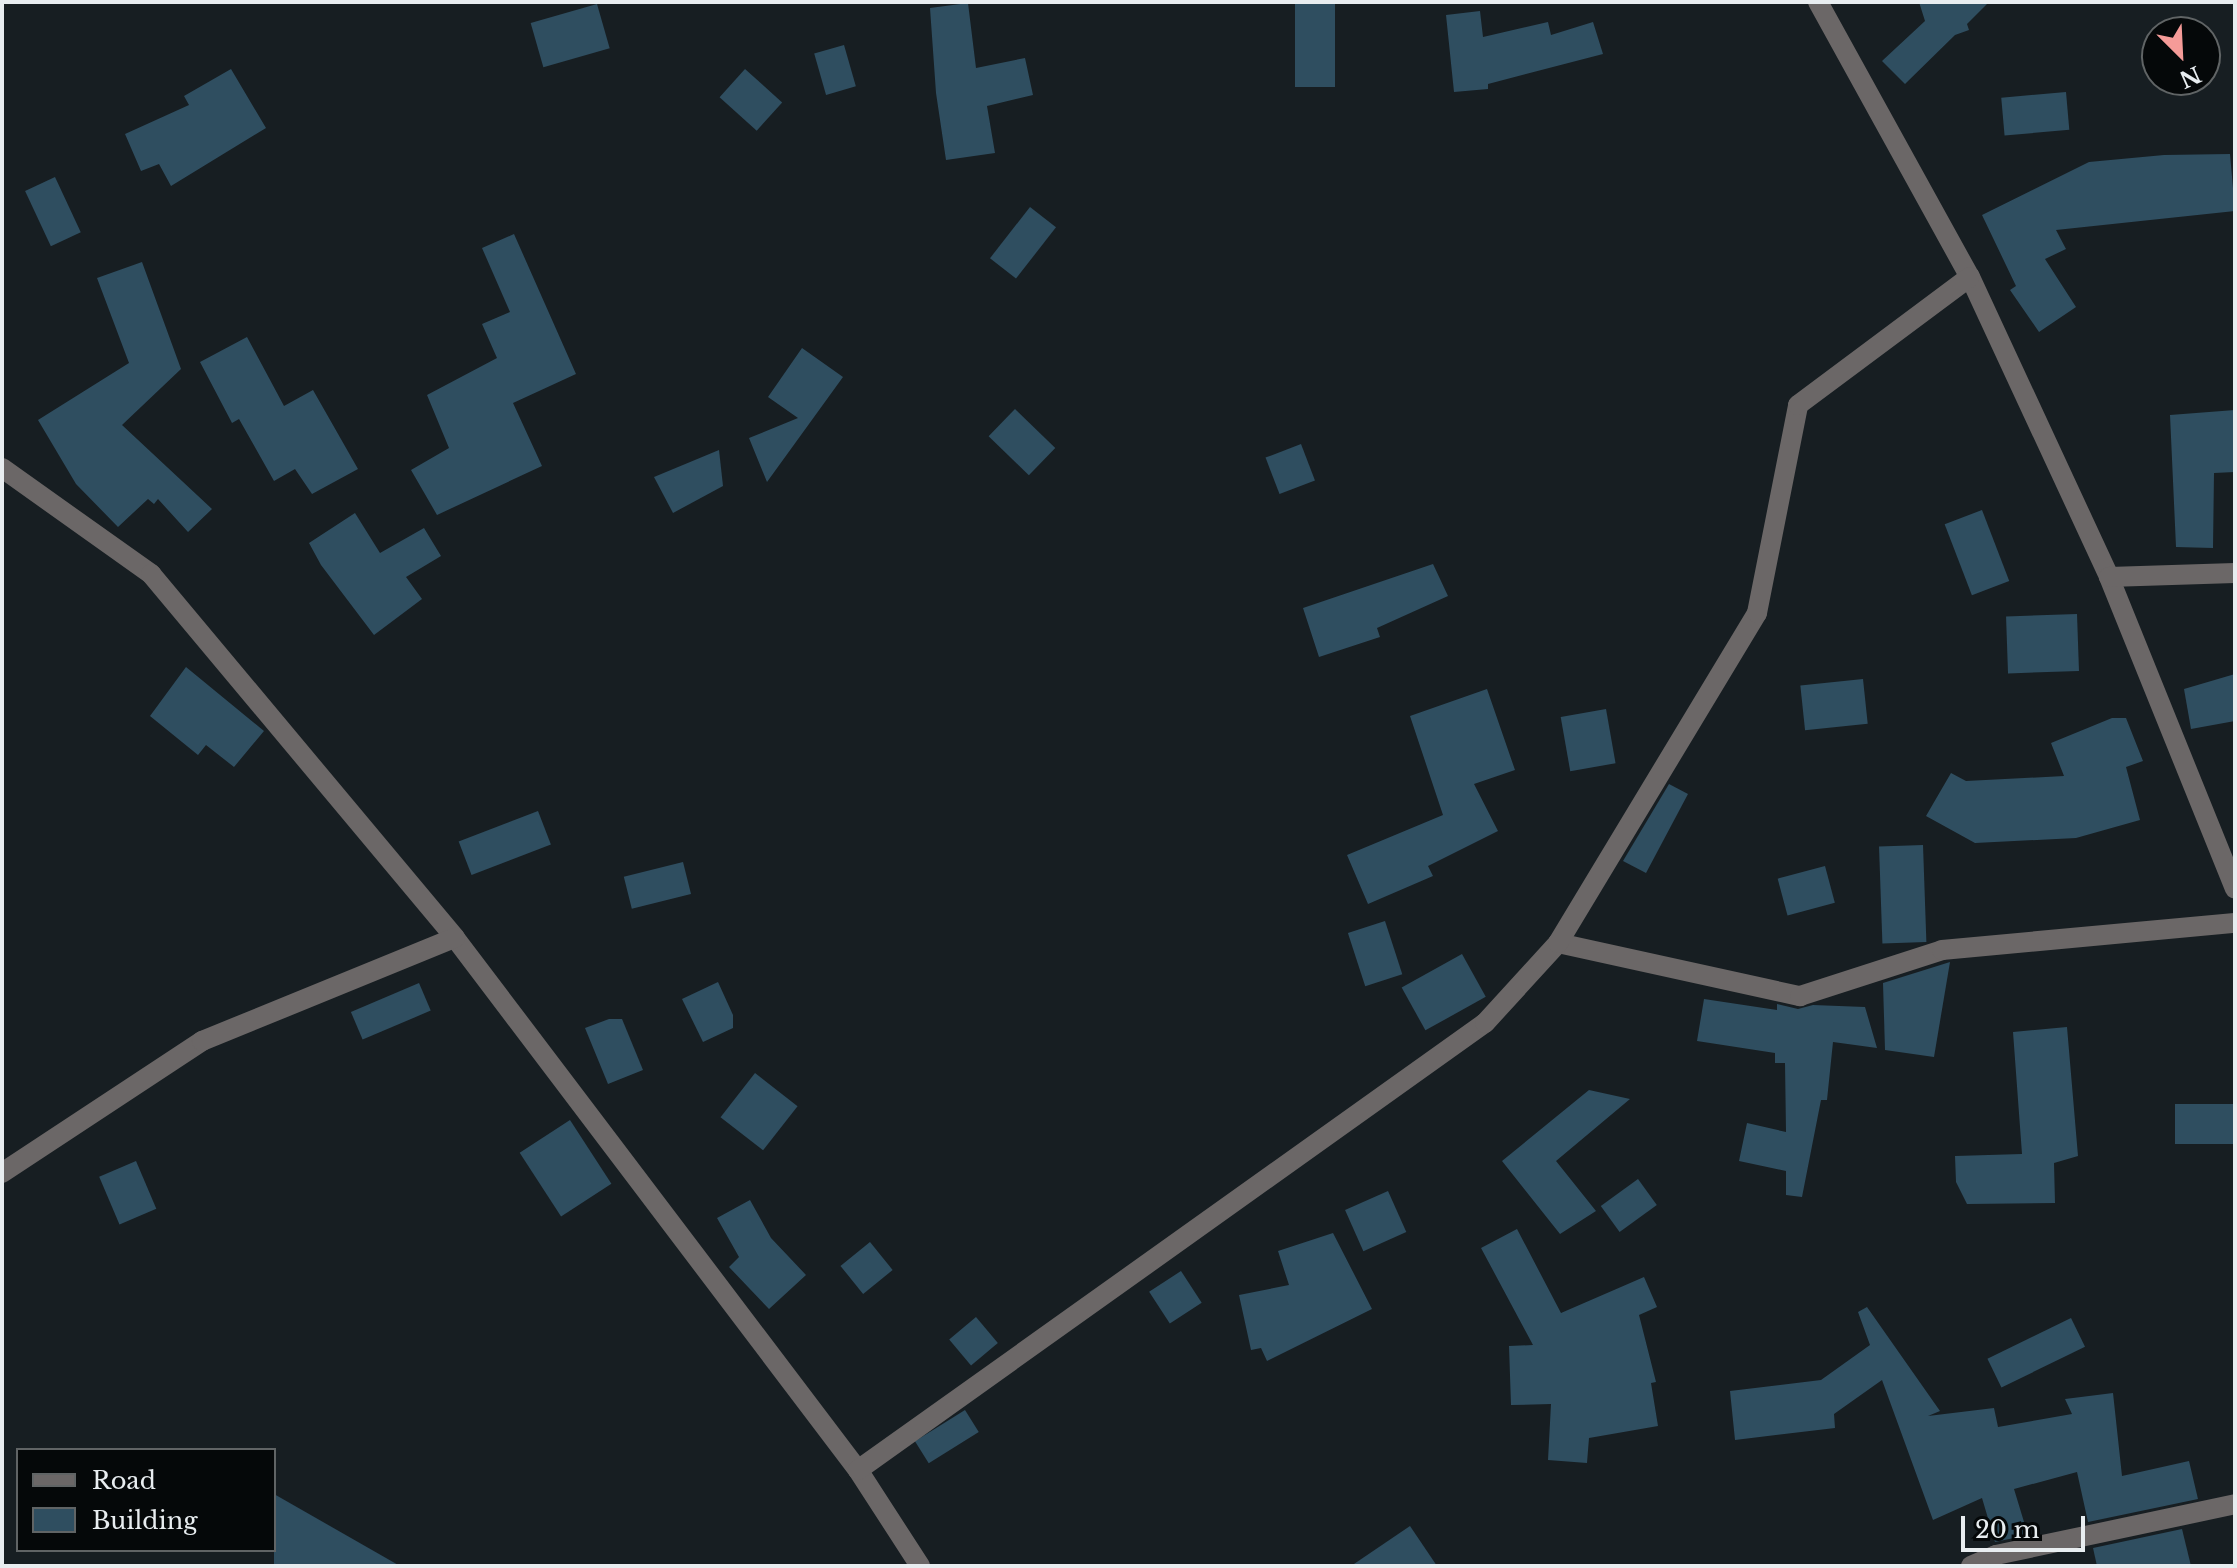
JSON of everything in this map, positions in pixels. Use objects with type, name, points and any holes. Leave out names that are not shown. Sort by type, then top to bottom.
[{"type":"street","points":[[1818,2],[1970,277],[2109,577],[2235,889]]},
{"type":"street","points":[[858,1470],[1485,1023],[1558,943],[1757,613],[1798,405],[1970,277]]},
{"type":"street","points":[[2,468],[151,574],[455,938],[858,1470],[920,1566]]},
{"type":"street","points":[[2109,577],[2235,573]]},
{"type":"street","points":[[1558,943],[1800,996],[1942,950],[2235,923]]},
{"type":"street","points":[[2,1173],[202,1041],[455,938]]},
{"type":"street","points":[[1971,1566],[1996,1555],[2235,1504]]},
{"type":"building","points":[[1295,2],[1335,2],[1335,87],[1295,87]]},
{"type":"building","points":[[1919,2],[1989,2],[1967,24],[1969,30],[1955,35],[1905,84],[1882,61],[1925,21]]},
{"type":"building","points":[[968,3],[976,68],[1025,58],[1033,95],[987,106],[995,153],[946,160],[936,93],[930,8]]},
{"type":"building","points":[[597,4],[610,48],[543,67],[531,23]]},
{"type":"building","points":[[1480,11],[1483,37],[1548,22],[1551,35],[1593,22],[1603,54],[1488,84],[1488,89],[1454,92],[1446,15]]},
{"type":"building","points":[[844,45],[856,86],[826,95],[814,54]]},
{"type":"building","points":[[231,69],[266,128],[171,186],[159,164],[141,171],[125,134],[189,105],[184,96]]},
{"type":"building","points":[[745,69],[782,102],[757,131],[720,97]]},
{"type":"building","points":[[2066,92],[2069,130],[2005,136],[2001,98]]},
{"type":"building","points":[[2230,154],[2235,211],[2056,230],[2066,249],[2045,259],[2076,307],[2039,332],[2010,290],[2016,286],[1982,215],[2089,162],[2164,155]]},
{"type":"building","points":[[55,177],[81,232],[51,246],[25,191]]},
{"type":"building","points":[[1030,207],[1056,227],[1016,279],[990,258]]},
{"type":"building","points":[[514,234],[576,374],[513,403],[542,466],[437,515],[411,470],[449,448],[427,395],[497,358],[482,324],[510,312],[482,248]]},
{"type":"building","points":[[142,262],[181,369],[122,425],[212,509],[188,532],[158,499],[154,504],[148,499],[118,527],[76,484],[38,420],[129,363],[97,278]]},
{"type":"building","points":[[247,337],[284,406],[313,390],[358,469],[312,494],[295,469],[274,481],[239,419],[232,423],[200,362]]},
{"type":"building","points":[[802,348],[843,377],[767,482],[749,438],[798,418],[768,397]]},
{"type":"building","points":[[1015,409],[1055,448],[1029,475],[989,436]]},
{"type":"building","points":[[2235,410],[2235,472],[2214,473],[2213,548],[2176,547],[2170,415]]},
{"type":"building","points":[[1301,444],[1315,480],[1280,494],[1266,458]]},
{"type":"building","points":[[719,450],[723,486],[673,513],[654,477]]},
{"type":"building","points":[[1982,510],[2009,581],[1972,595],[1945,524]]},
{"type":"building","points":[[355,513],[380,553],[424,528],[441,556],[406,577],[422,599],[374,635],[321,565],[309,543]]},
{"type":"building","points":[[1433,564],[1448,596],[1377,628],[1380,637],[1319,657],[1303,608]]},
{"type":"building","points":[[2077,614],[2079,671],[2008,673],[2006,616]]},
{"type":"building","points":[[186,667],[264,731],[234,767],[206,745],[198,755],[150,716]]},
{"type":"building","points":[[2235,674],[2235,721],[2191,729],[2184,689]]},
{"type":"building","points":[[1863,679],[1868,724],[1805,730],[1800,686]]},
{"type":"building","points":[[1487,689],[1515,770],[1474,784],[1498,831],[1428,866],[1433,876],[1368,904],[1347,855],[1443,815],[1410,716]]},
{"type":"building","points":[[1606,709],[1616,763],[1570,771],[1561,717]]},
{"type":"building","points":[[2112,718],[2126,718],[2143,761],[2126,767],[2140,820],[2076,838],[1975,843],[1926,816],[1951,773],[1966,781],[2064,776],[2051,743]]},
{"type":"building","points":[[1669,784],[1688,794],[1646,873],[1623,861]]},
{"type":"building","points":[[538,811],[551,845],[472,875],[459,841]]},
{"type":"building","points":[[1923,845],[1926,942],[1882,943],[1879,847]]},
{"type":"building","points":[[683,862],[691,894],[632,909],[624,877]]},
{"type":"building","points":[[1825,866],[1835,903],[1788,915],[1778,879]]},
{"type":"building","points":[[1385,921],[1402,974],[1365,986],[1348,933]]},
{"type":"building","points":[[1462,954],[1486,997],[1425,1030],[1402,987]]},
{"type":"building","points":[[1950,962],[1934,1057],[1885,1050],[1883,983]]},
{"type":"building","points":[[718,982],[733,1015],[733,1028],[703,1042],[682,999]]},
{"type":"building","points":[[419,983],[431,1011],[363,1040],[351,1012]]},
{"type":"building","points":[[1704,999],[1777,1010],[1777,1004],[1798,1009],[1813,1005],[1865,1007],[1877,1048],[1833,1042],[1827,1100],[1821,1100],[1802,1197],[1786,1195],[1786,1171],[1739,1161],[1747,1123],[1786,1132],[1785,1063],[1775,1063],[1775,1053],[1697,1041]]},
{"type":"building","points":[[609,1019],[622,1019],[643,1070],[608,1084],[585,1028]]},
{"type":"building","points":[[2067,1027],[2078,1156],[2054,1163],[2055,1203],[1967,1204],[1956,1182],[1955,1156],[2022,1154],[2013,1032]]},
{"type":"building","points":[[755,1073],[798,1106],[763,1150],[721,1117]]},
{"type":"building","points":[[1589,1090],[1630,1099],[1556,1161],[1596,1211],[1560,1234],[1502,1161]]},
{"type":"building","points":[[2175,1104],[2235,1104],[2235,1144],[2175,1144]]},
{"type":"building","points":[[570,1120],[611,1184],[561,1216],[520,1153]]},
{"type":"building","points":[[136,1161],[156,1209],[119,1224],[99,1177]]},
{"type":"building","points":[[1638,1179],[1657,1205],[1620,1232],[1601,1206]]},
{"type":"building","points":[[1388,1191],[1406,1232],[1363,1251],[1345,1210]]},
{"type":"building","points":[[750,1200],[771,1238],[806,1275],[769,1309],[729,1267],[739,1257],[717,1218]]},
{"type":"building","points":[[1517,1229],[1561,1313],[1644,1277],[1657,1307],[1639,1315],[1656,1382],[1651,1383],[1658,1426],[1589,1438],[1587,1463],[1548,1460],[1551,1404],[1511,1405],[1509,1346],[1533,1345],[1481,1248]]},
{"type":"building","points":[[1333,1233],[1372,1309],[1267,1361],[1261,1348],[1251,1350],[1239,1295],[1289,1285],[1278,1251]]},
{"type":"building","points":[[870,1242],[893,1270],[863,1294],[840,1266]]},
{"type":"building","points":[[1181,1271],[1202,1303],[1170,1324],[1149,1292]]},
{"type":"building","points":[[1867,1307],[1940,1411],[1928,1416],[1994,1408],[1998,1427],[2072,1414],[2065,1399],[2113,1393],[2122,1476],[2189,1461],[2198,1499],[2088,1522],[2077,1472],[2014,1489],[2028,1535],[1995,1542],[1982,1498],[1933,1520],[1882,1380],[1834,1414],[1835,1428],[1735,1440],[1730,1391],[1821,1380],[1870,1345],[1858,1312]]},
{"type":"building","points":[[976,1317],[998,1343],[971,1366],[949,1339]]},
{"type":"building","points":[[2071,1318],[2085,1347],[2001,1388],[1987,1359]]},
{"type":"building","points":[[965,1410],[979,1432],[929,1463],[915,1441]]},
{"type":"building","points":[[276,1495],[400,1566],[274,1566]]},
{"type":"building","points":[[1410,1526],[1437,1566],[1351,1566]]},
{"type":"building","points":[[2182,1529],[2191,1566],[2097,1566],[2093,1548]]}]
